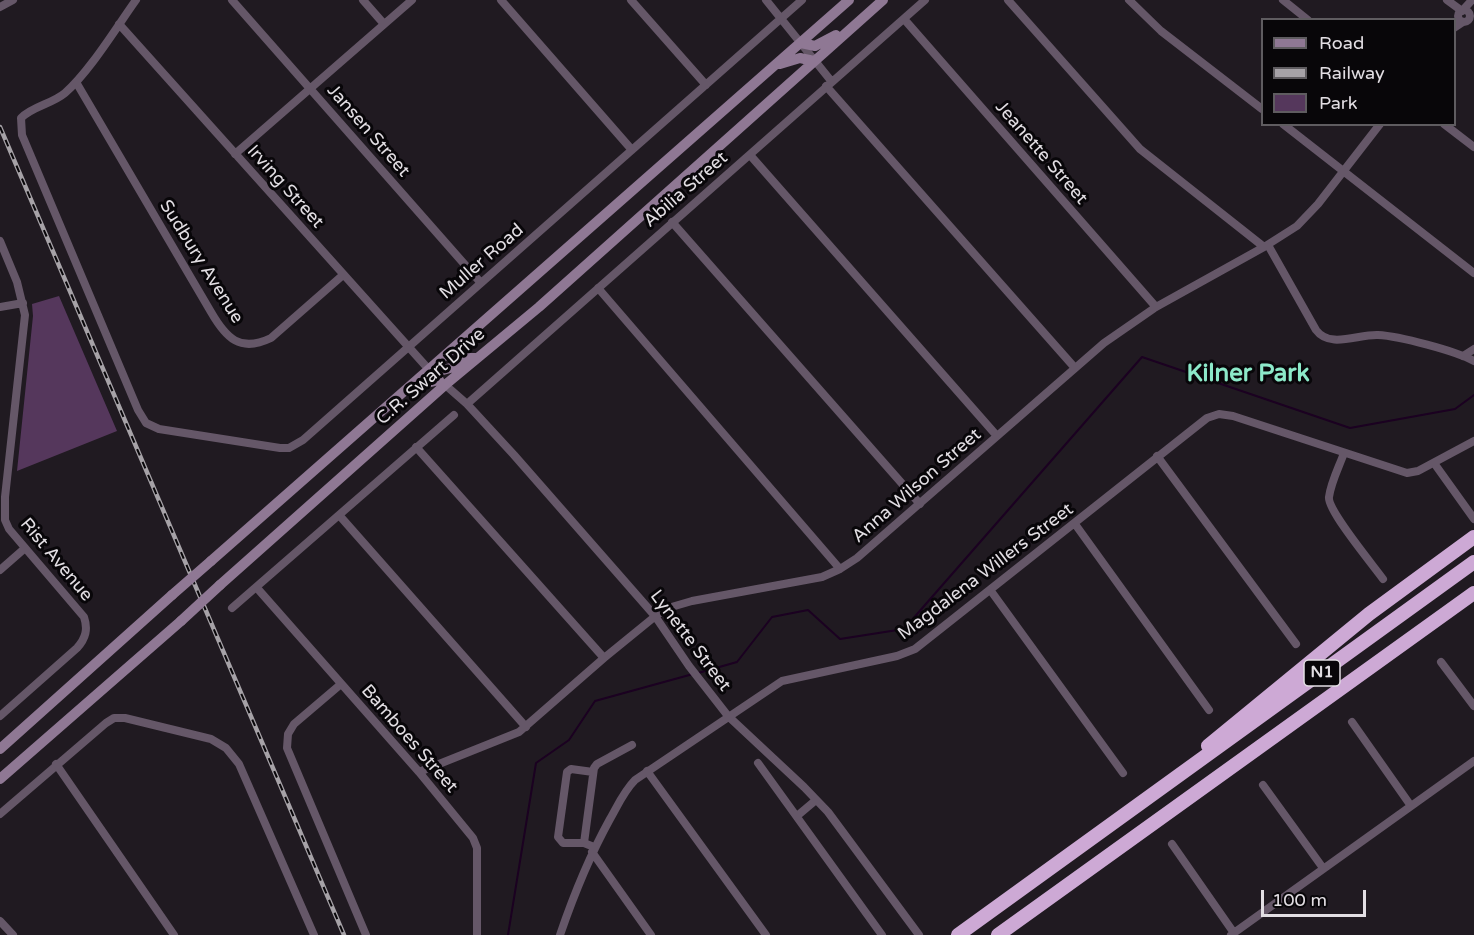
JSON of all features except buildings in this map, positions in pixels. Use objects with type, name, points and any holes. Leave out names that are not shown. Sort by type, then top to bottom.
[{"type":"highway","points":[[1170,783],[1200,753],[1301,668],[1369,614],[1474,537]]},
{"type":"highway","name":"N1","points":[[958,935],[1474,562]]},
{"type":"highway","name":"N1","points":[[998,935],[1474,593]]},
{"type":"highway","points":[[1267,741],[1474,604]]},
{"type":"main road","name":"C.R. Swart Drive","points":[[0,779],[181,621],[436,377],[849,0]]},
{"type":"main road","name":"C.R. Swart Drive","points":[[0,749],[172,595],[404,393],[477,358],[550,297],[883,0]]},
{"type":"main road","points":[[801,43],[815,46],[849,30]]},
{"type":"main road","points":[[775,66],[800,58],[814,61]]},
{"type":"main road","points":[[436,377],[468,358],[477,358]]},
{"type":"street","points":[[0,7],[13,0]]},
{"type":"street","points":[[76,82],[136,0]]},
{"type":"street","name":"Jansen Street","points":[[232,0],[481,283]]},
{"type":"street","points":[[363,0],[384,24]]},
{"type":"street","points":[[236,154],[412,0]]},
{"type":"street","points":[[501,0],[632,150]]},
{"type":"street","points":[[631,0],[706,85]]},
{"type":"street","points":[[766,0],[801,43],[829,84],[1075,368]]},
{"type":"street","name":"Muller Road","points":[[76,82],[59,98],[30,111],[21,118],[22,135],[138,410],[146,423],[155,429],[289,448],[303,440],[802,0]]},
{"type":"street","name":"Abilia Street","points":[[467,404],[925,0]]},
{"type":"street","points":[[1008,0],[1140,149],[1266,246],[1316,330],[1323,337],[1340,340],[1382,335],[1463,356],[1474,362]]},
{"type":"street","points":[[1129,0],[1161,31],[1261,107]]},
{"type":"street","points":[[1283,0],[1306,18]]},
{"type":"street","points":[[1464,17],[1473,0]]},
{"type":"street","points":[[1448,1],[1474,26]]},
{"type":"street","name":"Jeanette Street","points":[[904,19],[1156,307]]},
{"type":"street","name":"Irving Street","points":[[119,24],[436,377]]},
{"type":"street","name":"Sudbury Avenue","points":[[76,82],[227,336],[233,340],[251,344],[271,338],[343,275]]},
{"type":"street","points":[[1286,126],[1474,273]]},
{"type":"street","name":"Anna Wilson Street","points":[[419,772],[505,739],[526,727],[604,658],[655,616],[669,608],[683,603],[822,577],[857,558],[1104,343],[1156,307],[1292,231],[1309,215],[1378,126]]},
{"type":"street","points":[[1447,126],[1474,147]]},
{"type":"street","points":[[750,154],[997,436]]},
{"type":"street","points":[[672,222],[920,504]]},
{"type":"street","name":"Rist Avenue","points":[[0,241],[23,303],[23,335],[5,497],[5,520],[24,549],[84,617],[87,630],[78,648],[0,716]]},
{"type":"street","points":[[598,288],[840,569]]},
{"type":"street","points":[[0,307],[23,303]]},
{"type":"street","points":[[1463,356],[1474,349]]},
{"type":"street","name":"Lynette Street","points":[[436,377],[467,404],[514,455],[655,616],[689,666],[728,716],[816,800],[839,826],[917,933]]},
{"type":"street","name":"Magdalena Willers Street","points":[[560,935],[582,873],[593,850],[627,789],[647,771],[782,681],[905,654],[915,649],[1207,418],[1219,414],[1233,416],[1407,473],[1418,471],[1474,441]]},
{"type":"street","points":[[232,608],[454,415]]},
{"type":"street","points":[[416,447],[604,658]]},
{"type":"street","points":[[1344,453],[1331,489],[1329,503],[1336,516],[1383,579]]},
{"type":"street","points":[[1157,456],[1296,644]]},
{"type":"street","points":[[1434,463],[1474,519]]},
{"type":"street","points":[[339,515],[526,727]]},
{"type":"street","points":[[1075,524],[1209,710]]},
{"type":"street","points":[[0,570],[24,549]]},
{"type":"street","name":"Bamboes Street","points":[[257,588],[419,772],[475,842],[477,935]]},
{"type":"street","points":[[991,591],[1124,773]]},
{"type":"street","points":[[1441,662],[1474,706]]},
{"type":"street","points":[[341,684],[294,724],[288,734],[288,750],[366,935]]},
{"type":"street","points":[[0,814],[106,723],[119,717],[205,736],[222,745],[239,764],[314,935]]},
{"type":"street","points":[[1352,722],[1411,806]]},
{"type":"street","points":[[584,843],[593,772],[597,764],[632,745]]},
{"type":"street","points":[[1172,844],[1233,934],[1474,761]]},
{"type":"street","points":[[758,763],[882,935]]},
{"type":"street","points":[[56,764],[174,935]]},
{"type":"street","points":[[593,772],[571,769],[567,772],[558,837],[563,843],[584,843],[593,850],[651,935]]},
{"type":"street","points":[[647,771],[766,935]]},
{"type":"street","points":[[1263,785],[1323,868]]},
{"type":"street","points":[[797,816],[816,800]]},
{"type":"street","points":[[0,921],[13,935]]},
{"type":"green space","points":[[59,296],[117,431],[17,471],[33,316],[32,304]]},
{"type":"waterway","points":[[698,673],[737,662],[772,617],[808,610],[840,639],[904,629],[1142,357],[1350,428],[1455,409],[1474,395]]},
{"type":"waterway","points":[[508,935],[536,763],[569,740],[595,701],[693,674]]},
{"type":"railway","points":[[0,127],[344,935]]},
{"type":"district","name":"Kilner Park","points":[[1248,375]]}]
